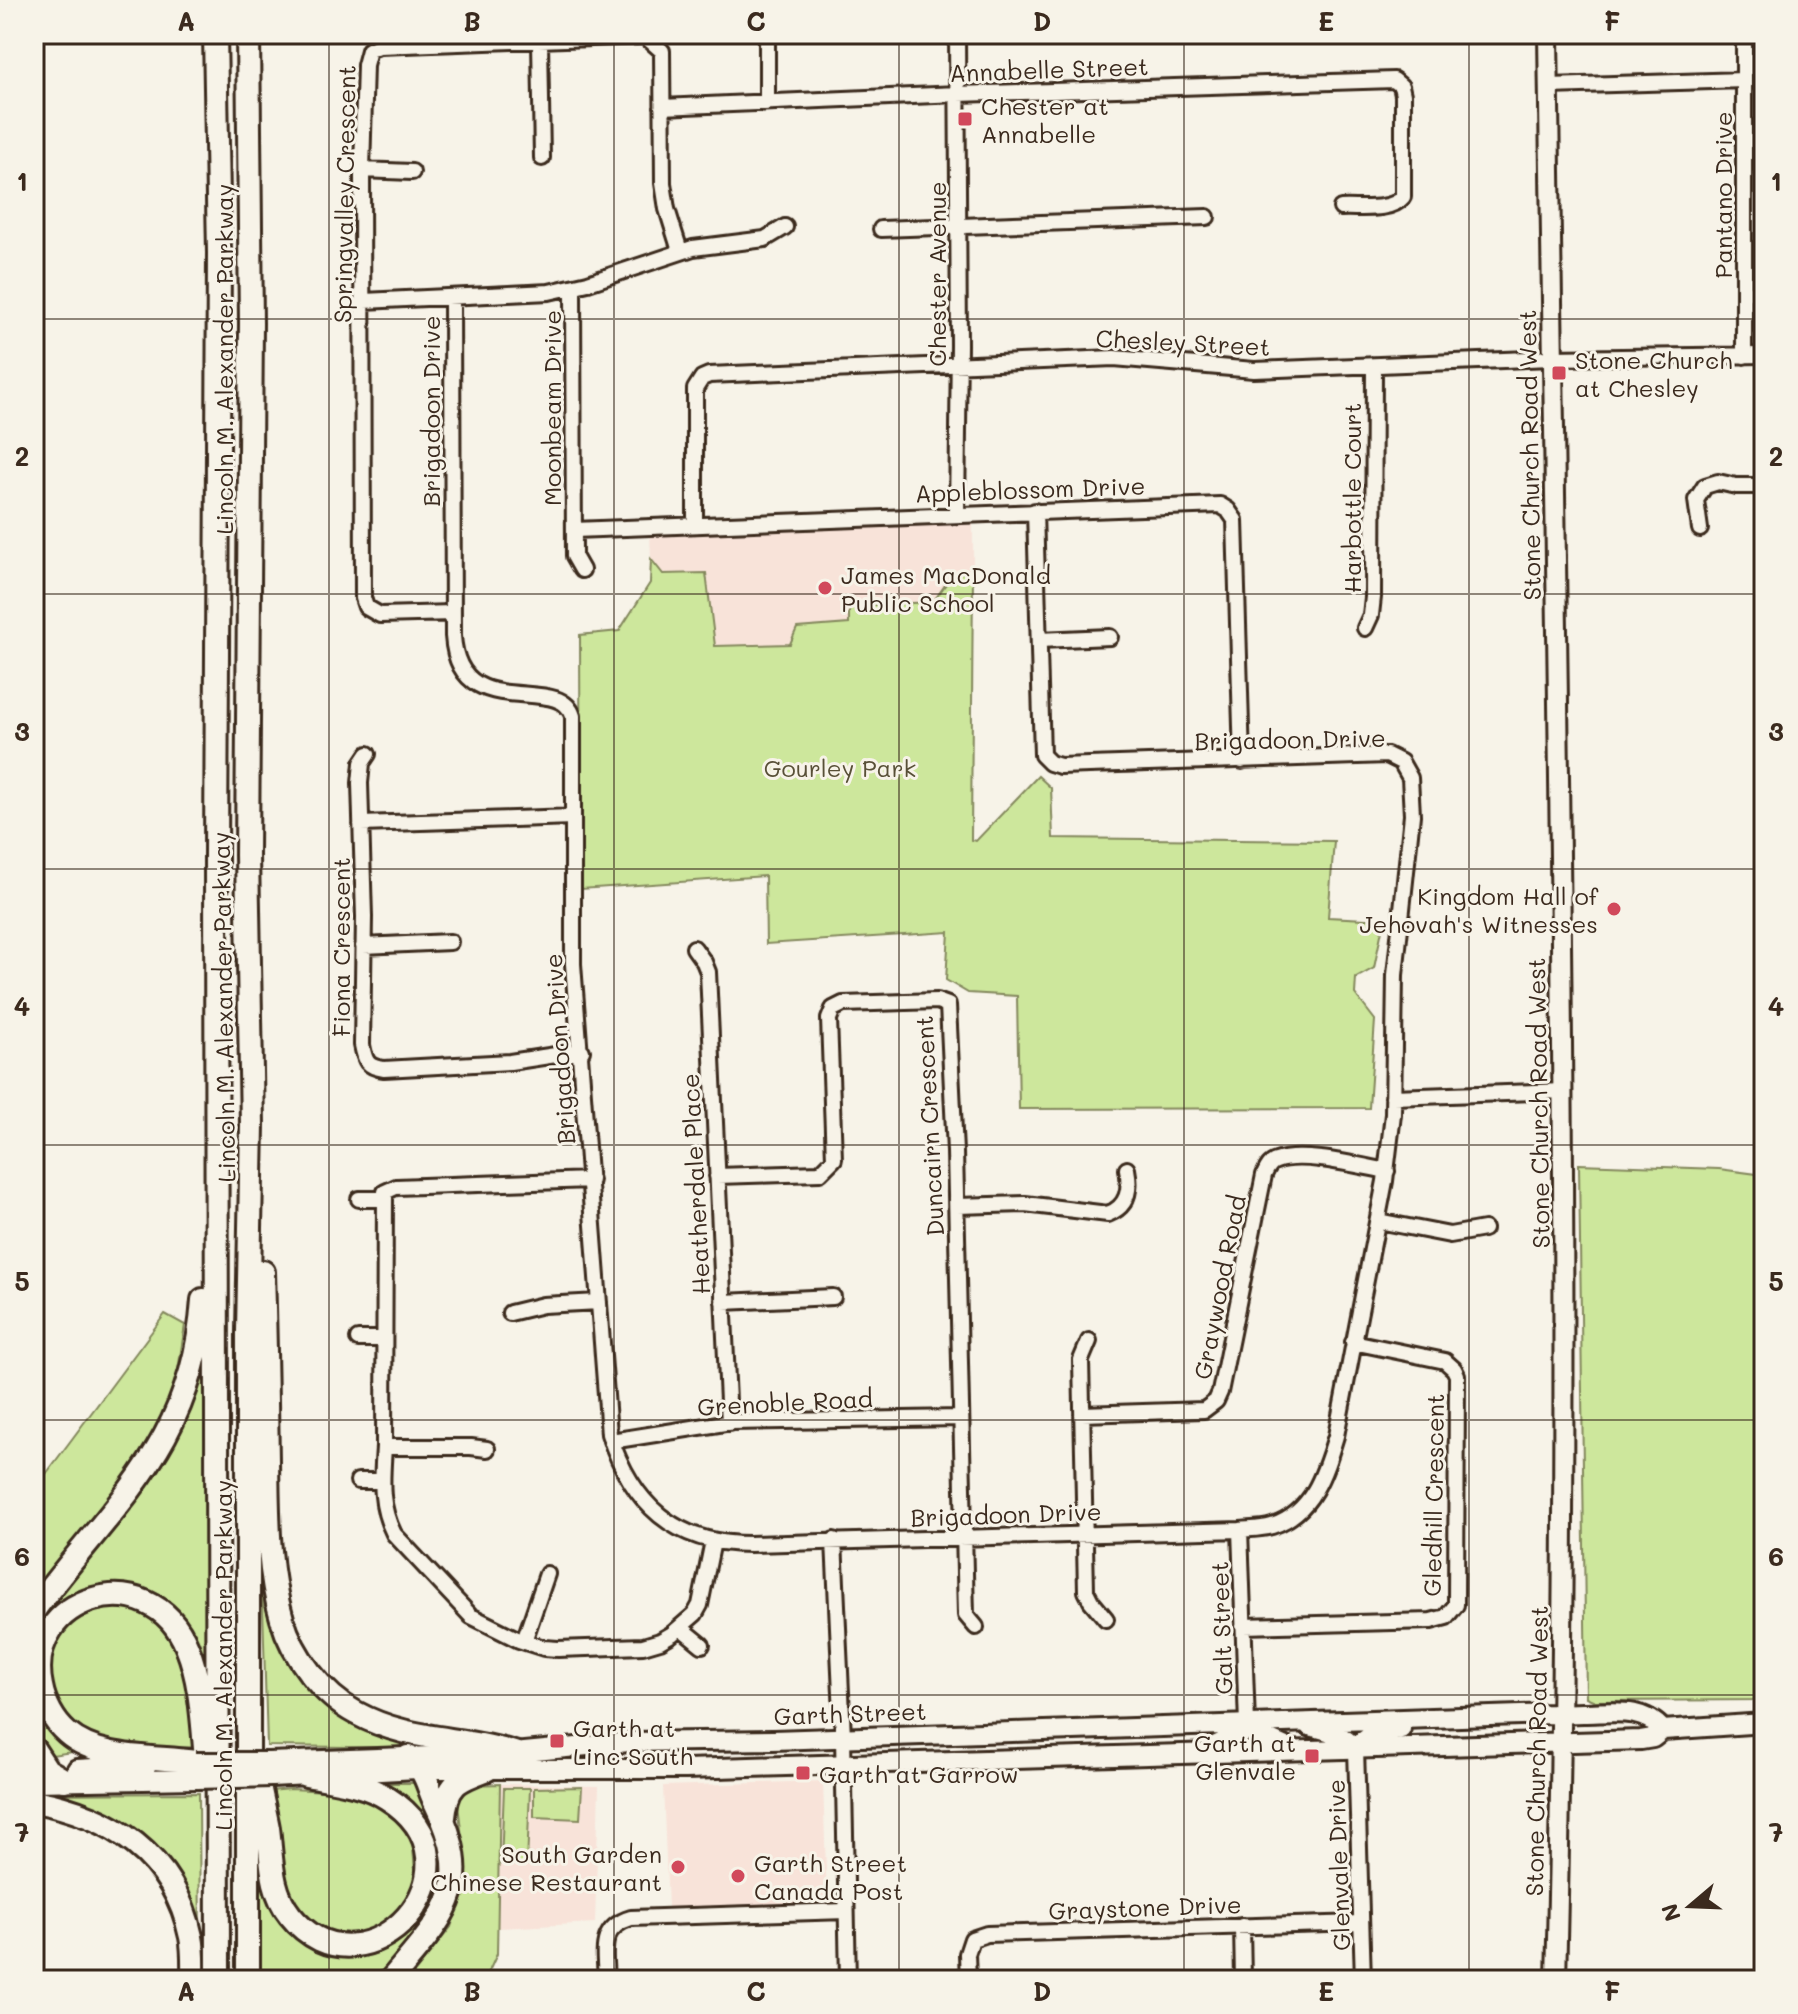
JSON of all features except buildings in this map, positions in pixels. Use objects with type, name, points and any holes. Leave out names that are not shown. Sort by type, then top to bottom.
[{"type":"highway","name":"Lincoln M. Alexander Parkway","points":[[215,34],[219,253],[216,1218],[218,1980]]},
{"type":"highway","name":"Lincoln M. Alexander Parkway","points":[[248,34],[251,323],[247,855],[252,1125],[248,1331],[248,1980]]},
{"type":"highway","points":[[252,1125],[261,1167],[269,1536],[274,1585],[282,1621],[295,1650],[313,1676],[352,1711],[385,1726],[426,1738],[496,1747],[514,1753]]},
{"type":"highway","points":[[34,1610],[137,1484],[178,1414],[193,1371],[201,1329],[208,1231],[216,1218]]},
{"type":"highway","points":[[196,1771],[109,1753],[68,1734],[51,1714],[43,1697],[38,1673],[40,1654],[49,1633],[66,1612],[82,1602],[106,1595],[133,1596],[152,1603],[172,1620],[186,1644],[195,1670],[208,1771],[219,1804]]},
{"type":"highway","points":[[250,1736],[268,1830],[271,1866],[279,1896],[291,1916],[309,1933],[328,1942],[353,1945],[379,1939],[409,1917],[425,1893],[426,1849],[418,1830],[404,1812],[387,1798],[364,1788],[306,1775]]},
{"type":"highway","points":[[34,1750],[45,1775]]},
{"type":"highway","points":[[391,1980],[442,1918],[454,1883],[455,1862],[444,1817],[435,1803],[430,1784],[415,1763]]},
{"type":"highway","points":[[444,1817],[453,1785],[488,1769]]},
{"type":"highway","points":[[34,1801],[102,1820],[150,1856],[170,1883],[183,1909],[191,1939],[193,1980]]},
{"type":"main road","name":"Stone Church Road West","points":[[1548,34],[1564,1091],[1563,1713],[1556,1980]]},
{"type":"main road","name":"Garth Street","points":[[270,1770],[306,1775],[629,1742],[1563,1713],[1642,1713],[1663,1730]]},
{"type":"main road","points":[[1287,1723],[1313,1726],[1338,1734],[1356,1749],[1370,1733],[1486,1716]]},
{"type":"main road","name":"Garth Street","points":[[45,1775],[415,1763],[488,1769],[686,1769],[1201,1751],[1294,1751],[1641,1740],[1653,1738],[1663,1730],[1764,1723]]},
{"type":"main road","points":[[1201,1751],[1243,1733],[1247,1724],[1256,1734],[1294,1751]]},
{"type":"main road","points":[[686,1769],[690,1757],[699,1751],[730,1740]]},
{"type":"street","points":[[767,34],[767,103]]},
{"type":"street","name":"Chester Avenue","points":[[957,34],[957,515]]},
{"type":"street","name":"Pantano Drive","points":[[1744,34],[1744,356]]},
{"type":"street","name":"Springvalley Crescent","points":[[452,613],[380,615],[366,607],[363,598],[362,170],[365,65],[369,50],[379,46],[645,36],[662,51],[664,192],[680,251]]},
{"type":"street","points":[[540,41],[542,158]]},
{"type":"street","name":"Annabelle Street","points":[[662,107],[1394,80],[1401,86],[1403,95],[1403,197],[1398,203],[1388,206],[1341,208]]},
{"type":"street","points":[[1549,86],[1744,80]]},
{"type":"street","points":[[362,170],[412,172]]},
{"type":"street","points":[[881,229],[1207,217]]},
{"type":"street","points":[[364,301],[527,294],[573,287],[680,251],[725,242],[765,239],[785,227]]},
{"type":"street","name":"Moonbeam Drive","points":[[573,287],[574,556],[582,570]]},
{"type":"street","name":"Brigadoon Drive","points":[[452,298],[452,613],[455,653],[465,672],[476,683],[502,694],[558,698],[570,707],[573,719],[573,964],[611,1441],[623,1473],[649,1507],[665,1522],[713,1541],[741,1544],[1240,1530],[1273,1526],[1304,1506],[1325,1474],[1336,1436],[1387,1171],[1393,1097],[1395,975],[1410,834],[1410,778],[1401,762],[1387,755],[1060,766],[1050,763],[1042,755],[1035,511]]},
{"type":"street","name":"Chesley Street","points":[[695,525],[695,389],[702,378],[709,375],[1114,358],[1254,370],[1551,358],[1764,355]]},
{"type":"street","name":"Harbottle Court","points":[[1365,628],[1371,615],[1373,597],[1374,366]]},
{"type":"street","points":[[1700,529],[1696,500],[1705,486],[1718,482],[1736,486],[1764,486]]},
{"type":"street","name":"Appleblossom Drive","points":[[574,530],[1213,504],[1228,510],[1235,520],[1242,761]]},
{"type":"street","points":[[1039,640],[1110,637]]},
{"type":"street","points":[[361,824],[360,774],[368,754]]},
{"type":"street","name":"Fiona Crescent","points":[[573,817],[361,824],[362,1045],[366,1062],[371,1067],[384,1069],[510,1062],[582,1051]]},
{"type":"street","points":[[363,946],[450,942]]},
{"type":"street","name":"Heatherdale Place","points":[[694,948],[708,972],[729,1423]]},
{"type":"street","name":"Duncairn Crescent","points":[[717,1176],[820,1173],[834,1159],[829,1019],[833,1009],[843,1004],[937,1001],[948,1005],[957,1206],[966,1615],[976,1627]]},
{"type":"street","points":[[1393,1097],[1564,1091]]},
{"type":"street","name":"Graywood Road","points":[[1082,1414],[1204,1410],[1216,1401],[1264,1175],[1271,1164],[1281,1160],[1327,1160],[1387,1171]]},
{"type":"street","points":[[957,1206],[1025,1204],[1108,1214],[1119,1209],[1125,1201],[1129,1184],[1127,1169]]},
{"type":"street","points":[[591,1180],[396,1187],[385,1192],[384,1447],[381,1481],[386,1518],[394,1534],[471,1616],[524,1641],[558,1649],[643,1646],[660,1641],[695,1614],[700,1605],[713,1541]]},
{"type":"street","points":[[359,1199],[384,1199]]},
{"type":"street","points":[[1378,1221],[1450,1235],[1484,1229]]},
{"type":"street","points":[[723,1302],[833,1297]]},
{"type":"street","points":[[510,1313],[543,1305],[599,1302]]},
{"type":"street","points":[[358,1339],[383,1339]]},
{"type":"street","points":[[1089,1341],[1081,1360],[1086,1591],[1106,1619]]},
{"type":"street","name":"Gledhill Crescent","points":[[1243,1626],[1431,1621],[1446,1617],[1456,1605],[1457,1375],[1445,1361],[1353,1342]]},
{"type":"street","name":"Grenoble Road","points":[[611,1441],[729,1423],[961,1418]]},
{"type":"street","points":[[384,1447],[487,1449]]},
{"type":"street","points":[[358,1481],[381,1481]]},
{"type":"street","name":"Galt Street","points":[[1240,1530],[1247,1724]]},
{"type":"street","points":[[834,1540],[843,1737],[848,1980]]},
{"type":"street","points":[[524,1641],[547,1574]]},
{"type":"street","points":[[680,1627],[702,1645]]},
{"type":"street","name":"Glenvale Drive","points":[[1356,1749],[1363,1980]]},
{"type":"street","points":[[606,1980],[607,1933],[619,1921],[631,1918],[846,1911]]},
{"type":"street","name":"Graystone Drive","points":[[968,1980],[967,1954],[972,1939],[987,1934],[1361,1923]]},
{"type":"street","points":[[1242,1926],[1243,1980]]},
{"type":"shaded area","name":"James MacDonald Public School","points":[[973,523],[973,571],[953,574],[933,602],[849,606],[849,624],[797,628],[790,644],[714,646],[706,574],[663,574],[651,559],[650,534]]},
{"type":"shaded area","points":[[823,1781],[827,1902],[668,1908],[663,1786]]},
{"type":"shaded area","points":[[500,1784],[599,1786],[595,1923],[497,1928]]},
{"type":"green space","name":"Gourley Park","points":[[651,559],[663,574],[706,573],[715,646],[790,644],[797,628],[849,624],[849,606],[933,602],[953,574],[973,571],[971,840],[976,841],[1038,776],[1051,788],[1053,838],[1334,841],[1328,917],[1384,920],[1374,968],[1356,978],[1355,994],[1375,1020],[1369,1108],[1019,1109],[1017,996],[968,993],[946,980],[949,932],[766,944],[765,876],[581,889],[580,635],[619,631],[650,583]]},
{"type":"green space","points":[[1579,1164],[1719,1169],[1764,1175],[1764,1700],[1595,1701],[1586,1697]]},
{"type":"green space","points":[[165,1314],[185,1325],[177,1377],[164,1418],[121,1487],[34,1588],[34,1490]]},
{"type":"green space","points":[[205,1360],[205,1673],[180,1613],[149,1594],[102,1587],[34,1657],[36,1623],[139,1498]]},
{"type":"green space","points":[[262,1573],[296,1664],[434,1748],[267,1746]]},
{"type":"green space","points":[[128,1603],[166,1627],[175,1637],[186,1666],[195,1747],[135,1749],[90,1739],[54,1709],[47,1659],[53,1638],[91,1607]]},
{"type":"green space","points":[[34,1694],[86,1750],[45,1756],[34,1729]]},
{"type":"green space","points":[[379,1783],[421,1783],[442,1871],[435,1905],[377,1980],[260,1980],[260,1866],[270,1897],[363,1953],[404,1935],[432,1892],[432,1835]]},
{"type":"green space","points":[[500,1784],[497,1954],[485,1980],[409,1980],[451,1927],[467,1879],[457,1796],[472,1785]]},
{"type":"green space","points":[[582,1787],[580,1819],[534,1817],[534,1788]]},
{"type":"green space","points":[[504,1788],[530,1788],[527,1865],[501,1864]]},
{"type":"green space","points":[[270,1791],[344,1792],[385,1805],[412,1836],[416,1884],[406,1910],[367,1934],[340,1935],[310,1924],[284,1893]]},
{"type":"green space","points":[[199,1793],[200,1961],[171,1871],[34,1794]]},
{"type":"place","name":"Chester at Annabelle","points":[[965,119]]},
{"type":"place","name":"Stone Church at Chesley","points":[[1559,373]]},
{"type":"place","name":"James MacDonald Public School","points":[[825,588]]},
{"type":"place","name":"Kingdom Hall of Jehovah's Witnesses","points":[[1614,909]]},
{"type":"place","name":"Garth at Linc South","points":[[557,1741]]},
{"type":"place","name":"Garth at Glenvale","points":[[1312,1756]]},
{"type":"place","name":"Garth at Garrow","points":[[803,1773]]},
{"type":"place","name":"South Garden Chinese Restaurant","points":[[678,1867]]},
{"type":"place","name":"Garth Street Canada Post","points":[[738,1876]]}]
